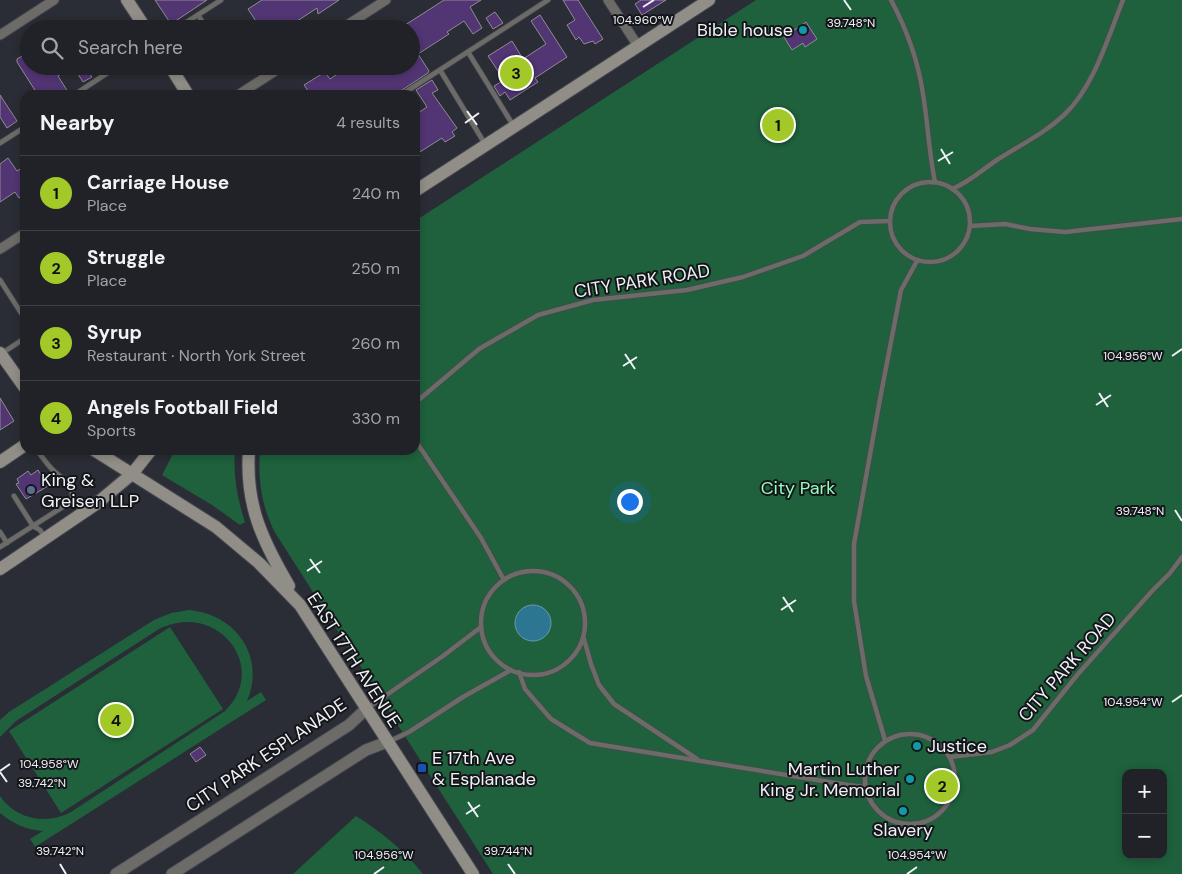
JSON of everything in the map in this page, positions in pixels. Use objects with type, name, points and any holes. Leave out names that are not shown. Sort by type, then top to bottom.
[{"type":"main road","points":[[127,0],[140,20]]},
{"type":"main road","points":[[420,188],[709,0]]},
{"type":"main road","points":[[176,75],[185,90]]},
{"type":"main road","points":[[0,354],[20,381]]},
{"type":"main road","points":[[1,459],[20,448]]},
{"type":"main road","name":"EAST 17TH AVENUE","points":[[104,455],[231,538],[270,573],[300,605],[473,874]]},
{"type":"main road","points":[[0,569],[96,504],[132,474],[147,455]]},
{"type":"main road","points":[[249,455],[249,486],[254,513],[271,553],[300,605]]},
{"type":"street","points":[[23,20],[54,0]]},
{"type":"street","points":[[355,20],[386,0]]},
{"type":"street","points":[[608,0],[638,46]]},
{"type":"street","points":[[0,35],[20,22]]},
{"type":"street","points":[[246,90],[269,75]]},
{"type":"street","points":[[0,249],[20,236]]},
{"type":"street","name":"CITY PARK ESPLANADE","points":[[116,874],[349,724],[366,709]]},
{"type":"street","points":[[172,874],[366,750],[387,742]]},
{"type":"lane","points":[[190,20],[221,0]]},
{"type":"lane","points":[[409,90],[548,0]]},
{"type":"lane","points":[[891,0],[908,34],[919,71],[924,95],[930,157],[935,182]]},
{"type":"lane","points":[[952,189],[1041,133],[1065,114],[1087,85],[1123,0]]},
{"type":"lane","points":[[198,15],[201,20]]},
{"type":"lane","points":[[468,52],[514,126]]},
{"type":"lane","points":[[440,70],[485,145]]},
{"type":"lane","points":[[82,90],[104,75]]},
{"type":"lane","points":[[0,143],[20,130]]},
{"type":"lane","points":[[935,182],[952,189],[958,193],[969,212],[969,234],[962,246],[952,257],[938,262],[917,261],[904,253],[895,242],[890,228],[894,205],[904,192],[918,184],[935,182]]},
{"type":"lane","points":[[970,226],[1005,224],[1030,229],[1065,232],[1182,219]]},
{"type":"lane","name":"CITY PARK ROAD","points":[[420,399],[479,349],[538,315],[593,300],[687,290],[743,277],[803,256],[860,222],[890,221]]},
{"type":"lane","points":[[885,740],[866,676],[854,601],[854,544],[901,290],[917,261]]},
{"type":"lane","points":[[0,280],[20,311]]},
{"type":"lane","points":[[0,354],[20,341]]},
{"type":"lane","points":[[420,447],[481,538],[504,580]]},
{"type":"lane","points":[[0,547],[72,501],[73,491],[68,481],[54,471],[41,455]]},
{"type":"lane","points":[[14,496],[33,526],[40,530],[45,539]]},
{"type":"lane","points":[[0,532],[7,543]]},
{"type":"lane","name":"CITY PARK ROAD","points":[[950,756],[992,752],[1010,745],[1033,730],[1078,674],[1152,590],[1170,573],[1182,557]]},
{"type":"lane","points":[[584,638],[576,654],[555,671],[537,675],[511,670],[490,652],[483,636],[481,627],[486,600],[504,580],[521,572],[539,571],[556,576],[564,581],[576,594],[584,610],[584,638],[599,685],[614,704],[698,760]]},
{"type":"lane","name":"CITY PARK ESPLANADE","points":[[366,709],[443,656],[481,627]]},
{"type":"lane","points":[[387,742],[409,732],[463,697],[511,670]]},
{"type":"lane","points":[[519,672],[525,689],[551,719],[590,743],[865,787]]},
{"type":"lane","points":[[902,734],[919,734],[936,741],[950,756],[956,779],[952,797],[942,812],[927,821],[916,824],[892,821],[877,810],[868,796],[865,787],[865,769],[868,760],[885,740],[902,734]]},
{"type":"green space","name":"City Park","points":[[756,0],[1182,0],[1182,874],[493,874],[274,531],[263,501],[260,482],[260,455],[420,455],[420,218]]},
{"type":"green space","points":[[172,455],[235,455],[236,486],[245,522],[240,525],[212,505],[162,475]]},
{"type":"green space","points":[[189,610],[206,613],[221,620],[243,640],[253,669],[252,685],[247,701],[261,692],[266,700],[35,847],[30,839],[43,831],[20,825],[0,813],[0,796],[14,810],[32,818],[52,818],[71,812],[225,711],[237,694],[242,676],[239,658],[231,643],[217,631],[200,623],[180,622],[159,629],[16,721],[0,737],[0,720],[9,712],[154,620],[171,613]]},
{"type":"green space","points":[[170,627],[223,709],[61,813],[9,731]]},
{"type":"green space","points":[[356,816],[392,842],[423,874],[293,874]]},
{"type":"water","points":[[533,605],[540,606],[546,610],[550,616],[550,630],[546,636],[540,640],[533,641],[526,640],[520,636],[516,630],[515,623],[516,616],[520,610],[526,606]]},
{"type":"building","points":[[155,0],[207,0],[177,20],[168,20]]},
{"type":"building","points":[[262,0],[339,0],[318,14],[317,8],[299,20],[255,20],[248,9]]},
{"type":"building","points":[[444,0],[481,0],[470,7],[482,28],[473,34],[464,21],[447,32],[449,34],[420,53],[420,20],[413,20]]},
{"type":"building","points":[[563,0],[578,0],[603,39],[595,44],[593,41],[584,44],[579,37],[576,40],[567,25],[575,20]]},
{"type":"building","points":[[641,0],[666,0],[642,15],[635,4]]},
{"type":"building","points":[[495,12],[503,23],[493,29],[486,18]]},
{"type":"building","points":[[540,15],[567,57],[535,78],[538,82],[510,100],[505,92],[500,96],[494,86],[504,80],[488,56],[512,41],[523,59],[546,44],[531,21]]},
{"type":"building","name":"Bible house","points":[[806,22],[817,39],[805,47],[803,43],[792,50],[784,37]]},
{"type":"building","points":[[20,57],[20,67],[17,62],[17,59]]},
{"type":"building","points":[[420,57],[429,71],[402,90],[308,90],[304,85],[320,75],[327,75],[330,79],[336,75],[420,75]]},
{"type":"building","points":[[25,75],[60,75],[58,76],[67,90],[35,90]]},
{"type":"building","points":[[79,75],[90,75],[92,77],[83,82]]},
{"type":"building","points":[[432,80],[438,90],[432,93],[457,128],[452,132],[455,136],[445,142],[442,138],[420,152],[420,112],[427,107],[420,96],[420,90],[416,90]]},
{"type":"building","points":[[0,95],[17,121],[7,128],[0,117]]},
{"type":"building","points":[[777,111],[791,130],[779,138],[765,119]]},
{"type":"building","points":[[8,158],[17,171],[20,169],[20,198],[15,192],[0,202],[0,164]]},
{"type":"building","points":[[0,398],[14,421],[0,430]]},
{"type":"building","name":"King & Greisen LLP","points":[[38,470],[48,486],[26,499],[16,484],[19,483],[17,479],[28,471],[31,475]]},
{"type":"building","points":[[200,747],[206,755],[196,762],[190,754]]},
{"type":"place","name":"Bible house","points":[[803,30]]},
{"type":"place","name":"Syrup","points":[[516,73]]},
{"type":"place","name":"Carriage House","points":[[778,125]]},
{"type":"place","name":"King & Greisen LLP","points":[[31,490]]},
{"type":"place","name":"Angels Football Field","points":[[116,720]]},
{"type":"place","name":"Justice","points":[[917,746]]},
{"type":"place","name":"E 17th Ave & Esplanade","points":[[422,768]]},
{"type":"place","name":"Martin Luther King Jr. Memorial","points":[[910,779]]},
{"type":"place","name":"Struggle","points":[[942,786]]},
{"type":"place","name":"Slavery","points":[[903,811]]}]
